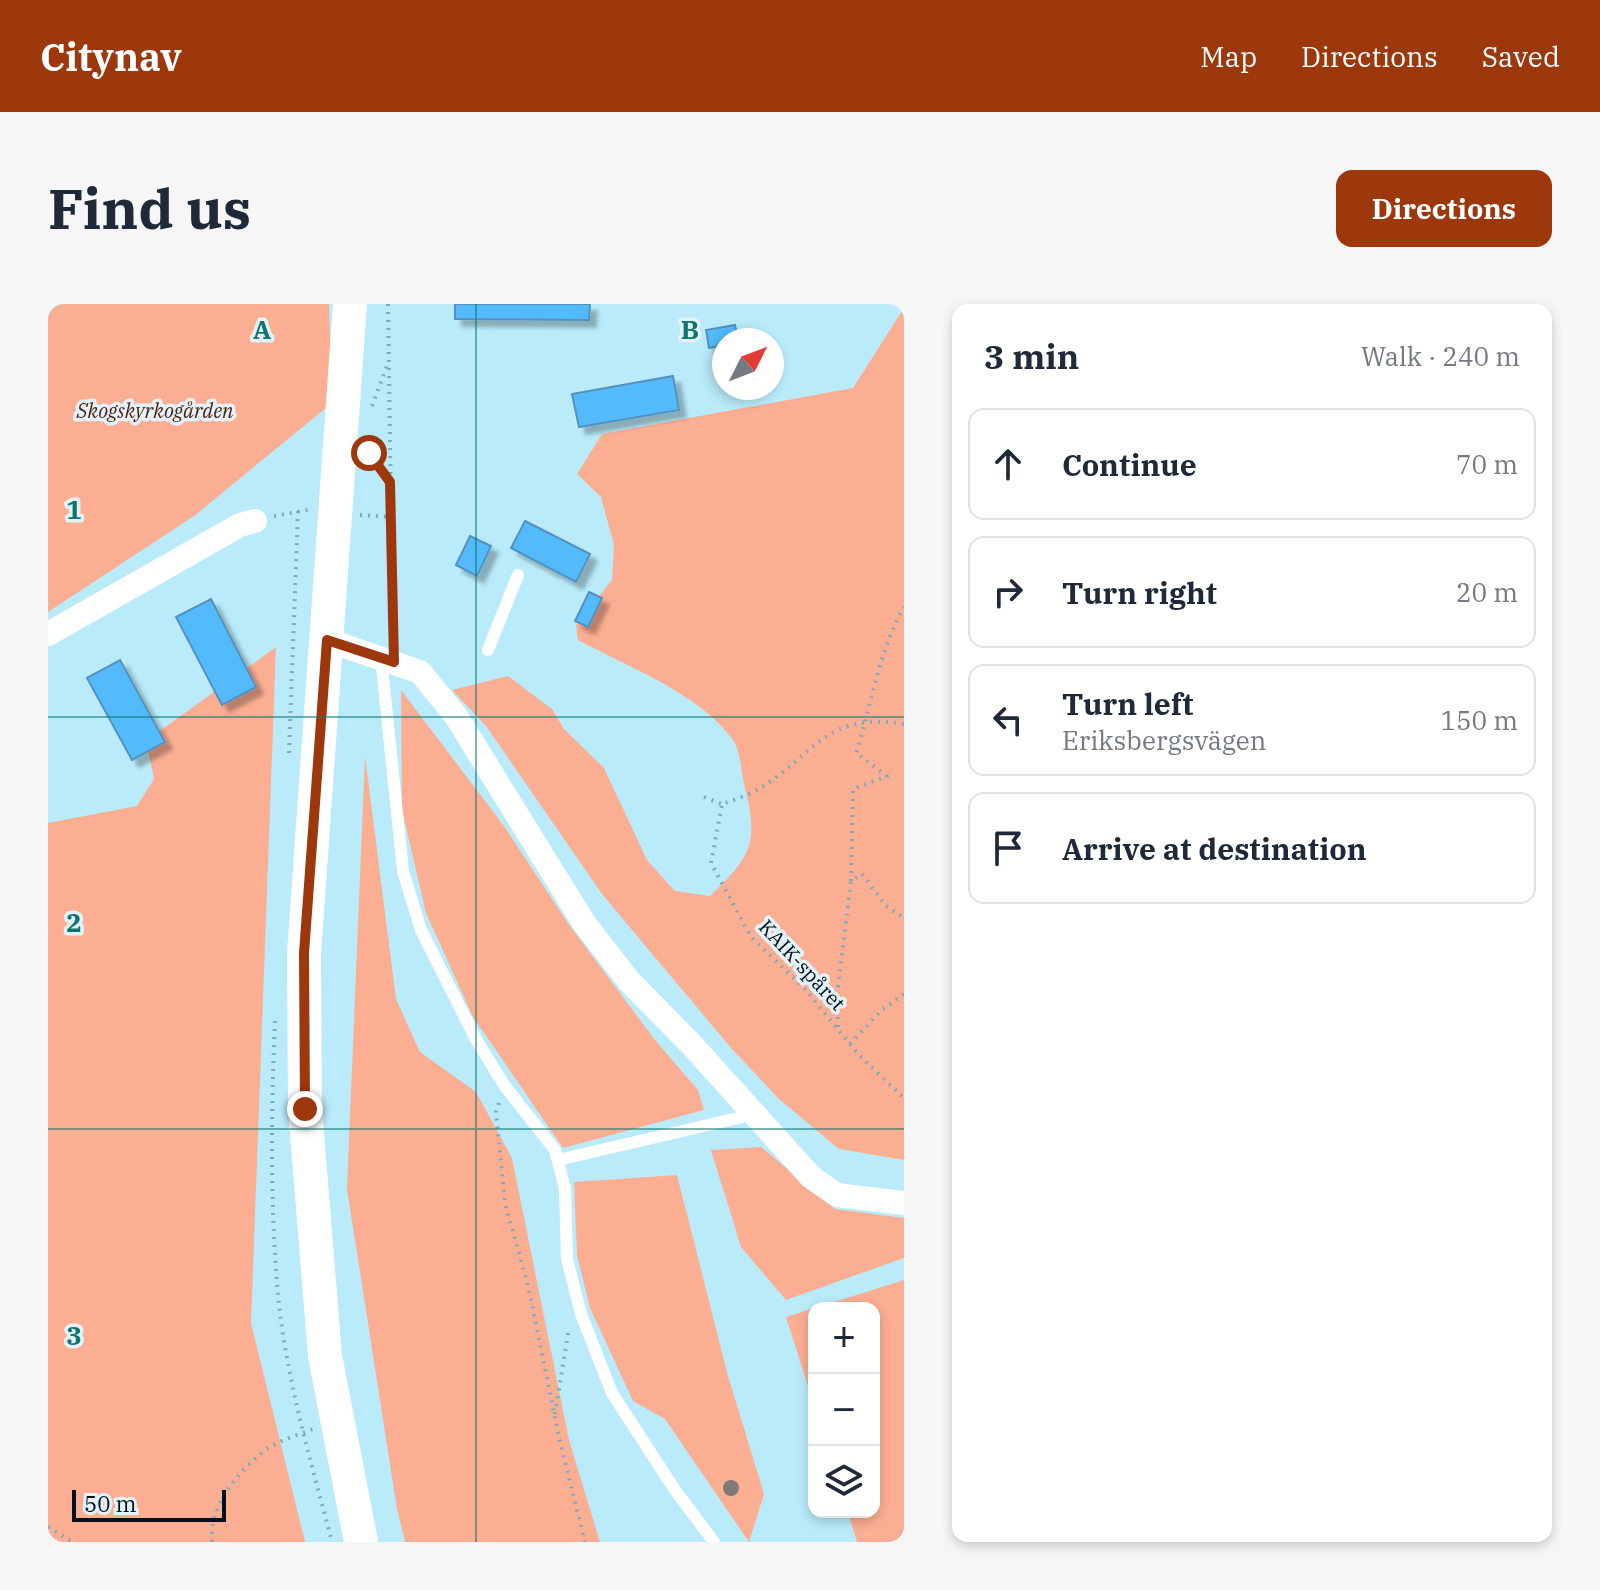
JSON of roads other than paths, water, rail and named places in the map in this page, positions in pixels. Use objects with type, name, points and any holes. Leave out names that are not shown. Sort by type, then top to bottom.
[{"type":"main road","points":[[350,304],[304,953],[305,1109],[314,1252],[325,1356],[361,1542]]},
{"type":"street","points":[[48,634],[145,576],[240,525],[255,521]]},
{"type":"street","points":[[327,640],[420,672],[456,716],[584,923],[629,981],[811,1177],[837,1195],[904,1203]]},
{"type":"lane","points":[[488,650],[518,575]]},
{"type":"lane","points":[[387,660],[403,871],[421,930],[443,979],[510,1092],[555,1150],[565,1189],[567,1259],[581,1314],[612,1393],[675,1490],[714,1542]]},
{"type":"lane","points":[[558,1160],[755,1114]]},
{"type":"park label","name":"Skogskyrkogården","points":[[155,411]]}]
